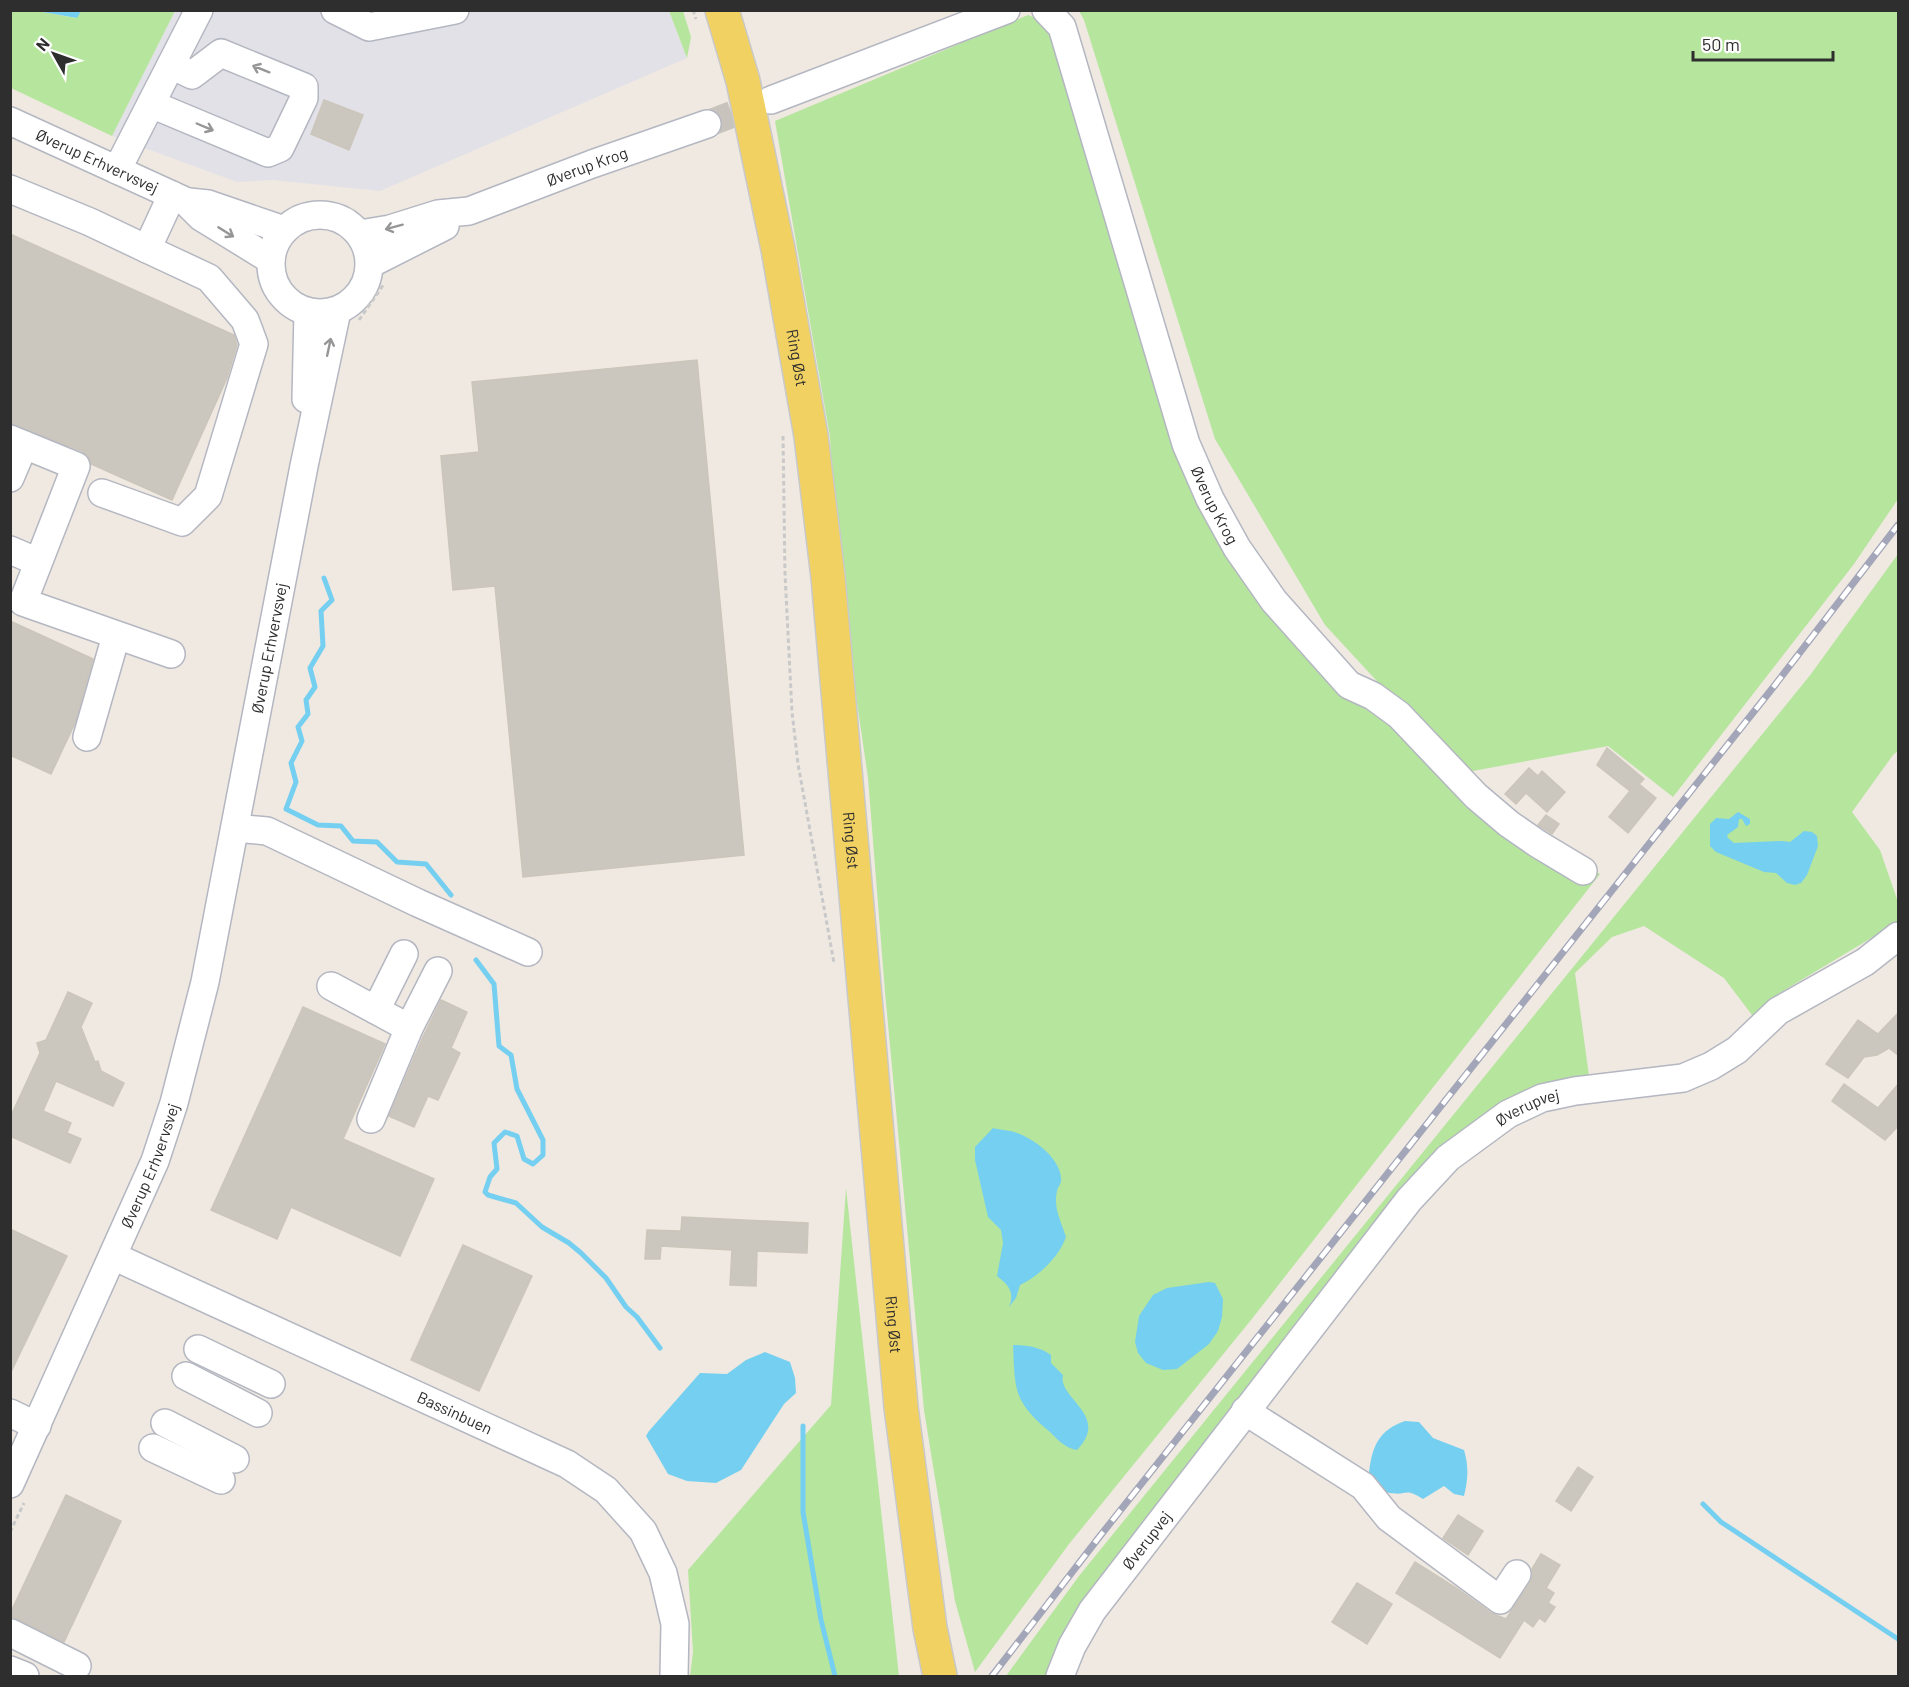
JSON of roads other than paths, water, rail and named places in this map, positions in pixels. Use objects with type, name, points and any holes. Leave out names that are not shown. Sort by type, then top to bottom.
[{"type":"main road","name":"Ring Øst","points":[[710,16],[743,81],[778,249],[811,436],[828,577],[901,1407],[930,1628],[940,1677]]},
{"type":"street","points":[[117,170],[199,10]]},
{"type":"street","points":[[335,10],[369,27],[455,10]]},
{"type":"street","points":[[771,100],[1006,10]]},
{"type":"street","name":"Øverup Krog","points":[[1046,10],[1062,27],[1186,444],[1210,499],[1237,548],[1274,601],[1349,685],[1373,696],[1400,715],[1476,796],[1509,824],[1583,871]]},
{"type":"street","points":[[151,104],[268,153],[280,148],[304,98],[304,87],[221,53],[192,75],[171,65]]},
{"type":"street","name":"Øverup Erhvervsvej","points":[[10,121],[178,198],[283,220]]},
{"type":"street","name":"Øverup Krog","points":[[377,273],[469,211],[592,164],[707,124]]},
{"type":"street","points":[[10,189],[90,222],[209,278],[245,320],[254,344],[208,496],[182,522],[102,493]]},
{"type":"street","points":[[147,249],[178,198]]},
{"type":"street","name":"Øverup Erhvervsvej","points":[[178,198],[201,217],[270,260]]},
{"type":"street","name":"Øverup Krog","points":[[360,234],[390,229],[438,214],[469,211]]},
{"type":"street","points":[[314,215],[331,216],[347,222],[360,234],[377,273],[367,279],[360,292],[350,303],[346,317],[308,312],[295,307],[284,298],[271,274],[270,260],[283,220],[298,220],[314,215]]},
{"type":"street","name":"Øverup Erhvervsvej","points":[[304,466],[308,312]]},
{"type":"street","name":"Øverup Erhvervsvej","points":[[18,1492],[37,1426],[154,1161],[174,1102],[205,982],[304,466],[346,317]]},
{"type":"street","points":[[10,478],[17,442],[76,466],[38,562],[17,599],[171,654]]},
{"type":"street","points":[[10,550],[38,562]]},
{"type":"street","points":[[87,737],[116,636]]},
{"type":"street","points":[[235,828],[267,831],[418,903],[528,952]]},
{"type":"street","name":"Øverupvej","points":[[1060,1677],[1072,1646],[1092,1611],[1409,1200],[1448,1158],[1508,1114],[1542,1098],[1575,1091],[1683,1078],[1711,1066],[1737,1050],[1778,1011],[1865,962],[1899,936]]},
{"type":"street","points":[[376,1010],[404,954]]},
{"type":"street","points":[[372,1119],[409,1028],[438,971]]},
{"type":"street","points":[[331,986],[409,1028]]},
{"type":"street","name":"Bassinbuen","points":[[113,1256],[567,1464],[606,1490],[643,1531],[663,1573],[675,1624],[674,1677]]},
{"type":"street","points":[[198,1349],[271,1384]]},
{"type":"street","points":[[186,1376],[258,1413]]},
{"type":"street","points":[[1245,1410],[1363,1485],[1389,1518],[1500,1600],[1517,1574]]},
{"type":"street","points":[[10,1413],[37,1426]]},
{"type":"street","points":[[153,1448],[228,1469],[165,1423]]},
{"type":"street","points":[[11,1633],[77,1666]]},
{"type":"street","points":[[10,1670],[25,1677]]},
{"type":"water","points":[[81,10],[77,18],[37,11]]},
{"type":"water","points":[[1738,812],[1750,819],[1750,824],[1746,826],[1742,819],[1739,819],[1738,827],[1727,835],[1734,843],[1790,842],[1804,831],[1812,832],[1817,836],[1818,846],[1807,875],[1801,883],[1795,885],[1787,883],[1776,873],[1764,872],[1716,852],[1710,846],[1710,824],[1716,818],[1729,819]]},
{"type":"water","points":[[993,1128],[1017,1133],[1045,1150],[1056,1163],[1061,1178],[1056,1203],[1066,1237],[1059,1252],[1048,1265],[1020,1285],[1016,1298],[1009,1307],[1010,1290],[997,1276],[1003,1243],[1001,1230],[988,1217],[975,1160],[975,1147]]},
{"type":"water","points":[[1215,1283],[1223,1299],[1218,1331],[1209,1344],[1177,1369],[1163,1370],[1146,1363],[1138,1353],[1135,1342],[1139,1316],[1153,1295],[1167,1288]]},
{"type":"water","points":[[1013,1345],[1033,1347],[1051,1355],[1051,1363],[1063,1375],[1063,1383],[1067,1392],[1086,1417],[1088,1427],[1086,1438],[1077,1450],[1059,1441],[1029,1412],[1023,1403],[1018,1394],[1014,1373]]},
{"type":"water","points":[[765,1352],[790,1362],[795,1378],[796,1393],[784,1404],[741,1470],[716,1483],[687,1481],[668,1474],[646,1436],[649,1431],[700,1373],[727,1374],[746,1360]]},
{"type":"water","points":[[1405,1421],[1419,1422],[1433,1438],[1464,1450],[1467,1473],[1464,1496],[1454,1494],[1444,1486],[1423,1499],[1409,1493],[1387,1492],[1375,1482],[1369,1473],[1372,1455],[1378,1440],[1389,1429]]},
{"type":"waterway","points":[[324,578],[332,600],[321,611],[323,646],[310,668],[315,687],[306,700],[308,714],[298,727],[302,741],[291,763],[296,782],[286,809],[318,825],[341,826],[353,841],[377,842],[397,862],[426,864],[451,895]]},
{"type":"waterway","points":[[476,960],[494,984],[499,1046],[511,1055],[517,1089],[543,1140],[543,1155],[533,1164],[524,1159],[517,1136],[505,1132],[494,1143],[497,1169],[490,1177],[485,1192],[488,1195],[516,1203],[542,1227],[581,1253],[606,1278],[626,1307],[637,1317],[660,1348]]},
{"type":"waterway","points":[[803,1426],[803,1512],[821,1620],[835,1676]]},
{"type":"waterway","points":[[1703,1504],[1721,1522],[1898,1639]]},
{"type":"tunnel","points":[[707,124],[767,101]]},
{"type":"railway","points":[[992,1676],[1100,1536],[1775,685],[1898,525]]}]
